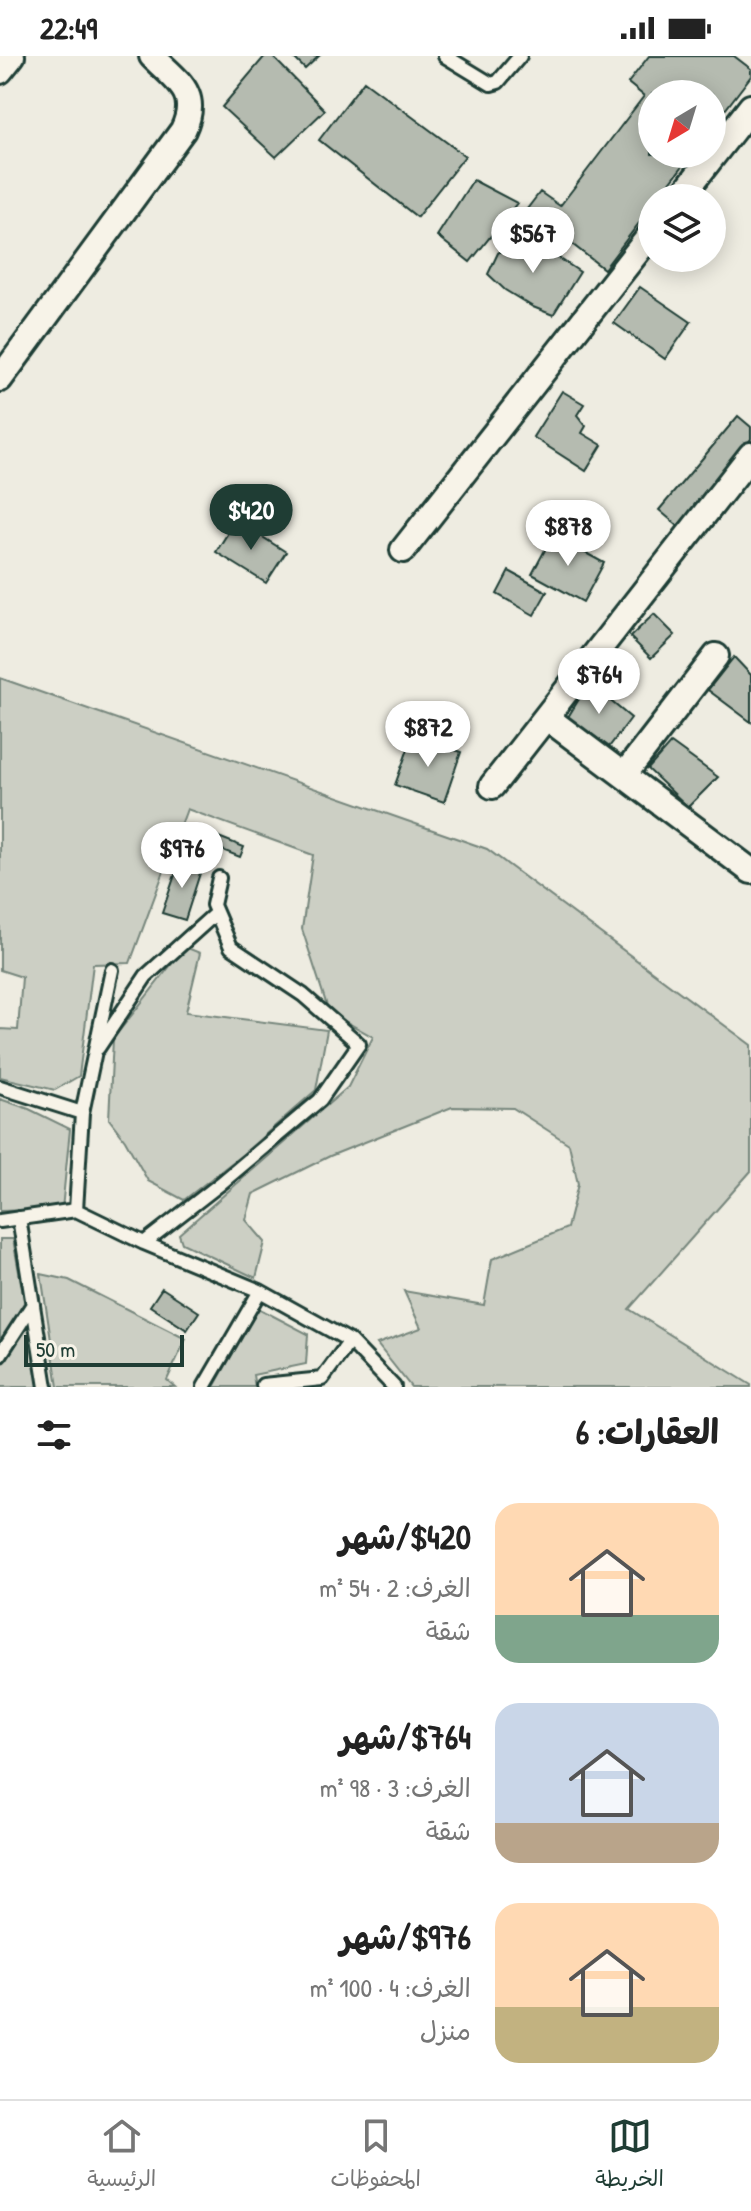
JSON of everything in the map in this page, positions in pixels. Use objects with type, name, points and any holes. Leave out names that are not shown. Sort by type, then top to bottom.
[{"type":"street","points":[[0,71],[12,56]]},
{"type":"street","points":[[0,379],[190,116],[191,100],[183,87],[152,56]]},
{"type":"street","points":[[691,184],[751,107]]},
{"type":"street","points":[[403,550],[638,251]]},
{"type":"street","points":[[492,786],[749,463]]},
{"type":"street","points":[[624,775],[716,656]]},
{"type":"street","points":[[546,717],[751,871]]},
{"type":"lane","points":[[445,56],[491,84],[498,82],[520,56]]},
{"type":"lane","points":[[144,1243],[320,1100],[359,1044],[303,995],[231,947],[213,905],[219,878]]},
{"type":"lane","points":[[94,1054],[146,976],[216,913]]},
{"type":"lane","points":[[76,1210],[82,1113],[112,970]]},
{"type":"lane","points":[[0,1087],[82,1113]]},
{"type":"lane","points":[[0,1221],[76,1210],[144,1243],[260,1291],[350,1341],[394,1387]]},
{"type":"lane","points":[[19,1218],[46,1387]]},
{"type":"lane","points":[[204,1387],[260,1291]]},
{"type":"lane","points":[[0,1355],[33,1304]]},
{"type":"lane","points":[[263,1385],[321,1383],[350,1341]]},
{"type":"shaded area","points":[[0,678],[487,849],[751,1045],[751,1171],[629,1309],[751,1387],[411,1387],[377,1344],[421,1328],[404,1291],[484,1305],[492,1259],[567,1228],[578,1184],[569,1144],[513,1108],[452,1107],[330,1156],[253,1194],[246,1220],[265,1242],[256,1278],[182,1243],[179,1234],[348,1087],[373,1037],[329,1012],[302,929],[313,855],[187,809],[130,963],[93,964],[79,1076],[55,1090],[0,1077],[0,1029],[18,1030],[22,977],[0,970]]},
{"type":"shaded area","points":[[185,947],[200,953],[186,1012],[327,1030],[316,1090],[243,1154],[184,1200],[148,1181],[109,1119],[113,1039]]},
{"type":"shaded area","points":[[0,1099],[70,1129],[62,1209],[0,1211]]},
{"type":"shaded area","points":[[0,1239],[13,1239],[40,1387],[0,1387]]},
{"type":"shaded area","points":[[41,1274],[69,1280],[186,1339],[167,1380],[175,1387],[58,1387]]},
{"type":"shaded area","points":[[258,1308],[308,1334],[306,1364],[253,1375],[255,1387],[214,1387]]},
{"type":"building","points":[[265,56],[272,56],[325,110],[276,157],[222,107]]},
{"type":"building","points":[[292,56],[319,56],[305,69]]},
{"type":"building","points":[[649,56],[734,56],[751,69],[751,76],[726,109],[726,80],[638,80],[638,91],[628,83]]},
{"type":"building","points":[[364,81],[465,156],[417,217],[319,140]]},
{"type":"building","points":[[638,104],[638,168],[681,168],[669,184],[638,184],[638,224],[604,269],[527,209],[540,192],[560,206]]},
{"type":"building","points":[[473,180],[517,203],[470,262],[437,236]]},
{"type":"building","points":[[524,235],[580,272],[553,315],[505,290],[488,274],[498,253]]},
{"type":"building","points":[[640,287],[691,322],[665,359],[614,323]]},
{"type":"building","points":[[562,391],[584,404],[577,415],[586,426],[582,433],[602,445],[586,471],[533,437]]},
{"type":"building","points":[[738,416],[751,427],[751,439],[678,526],[659,510]]},
{"type":"building","points":[[236,520],[286,552],[266,583],[216,552]]},
{"type":"building","points":[[553,535],[604,563],[583,602],[532,574]]},
{"type":"building","points":[[509,571],[547,592],[534,615],[497,594]]},
{"type":"building","points":[[654,614],[675,635],[651,658],[630,637]]},
{"type":"building","points":[[734,657],[751,675],[751,722],[708,690]]},
{"type":"building","points":[[589,683],[631,718],[609,747],[568,717]]},
{"type":"building","points":[[413,735],[461,752],[444,802],[395,785]]},
{"type":"building","points":[[671,743],[718,777],[688,807],[648,769]]},
{"type":"building","points":[[216,836],[244,847],[240,857],[212,846]]},
{"type":"building","points":[[180,860],[202,867],[185,920],[162,913]]},
{"type":"building","points":[[162,1288],[199,1312],[187,1330],[150,1306]]}]
